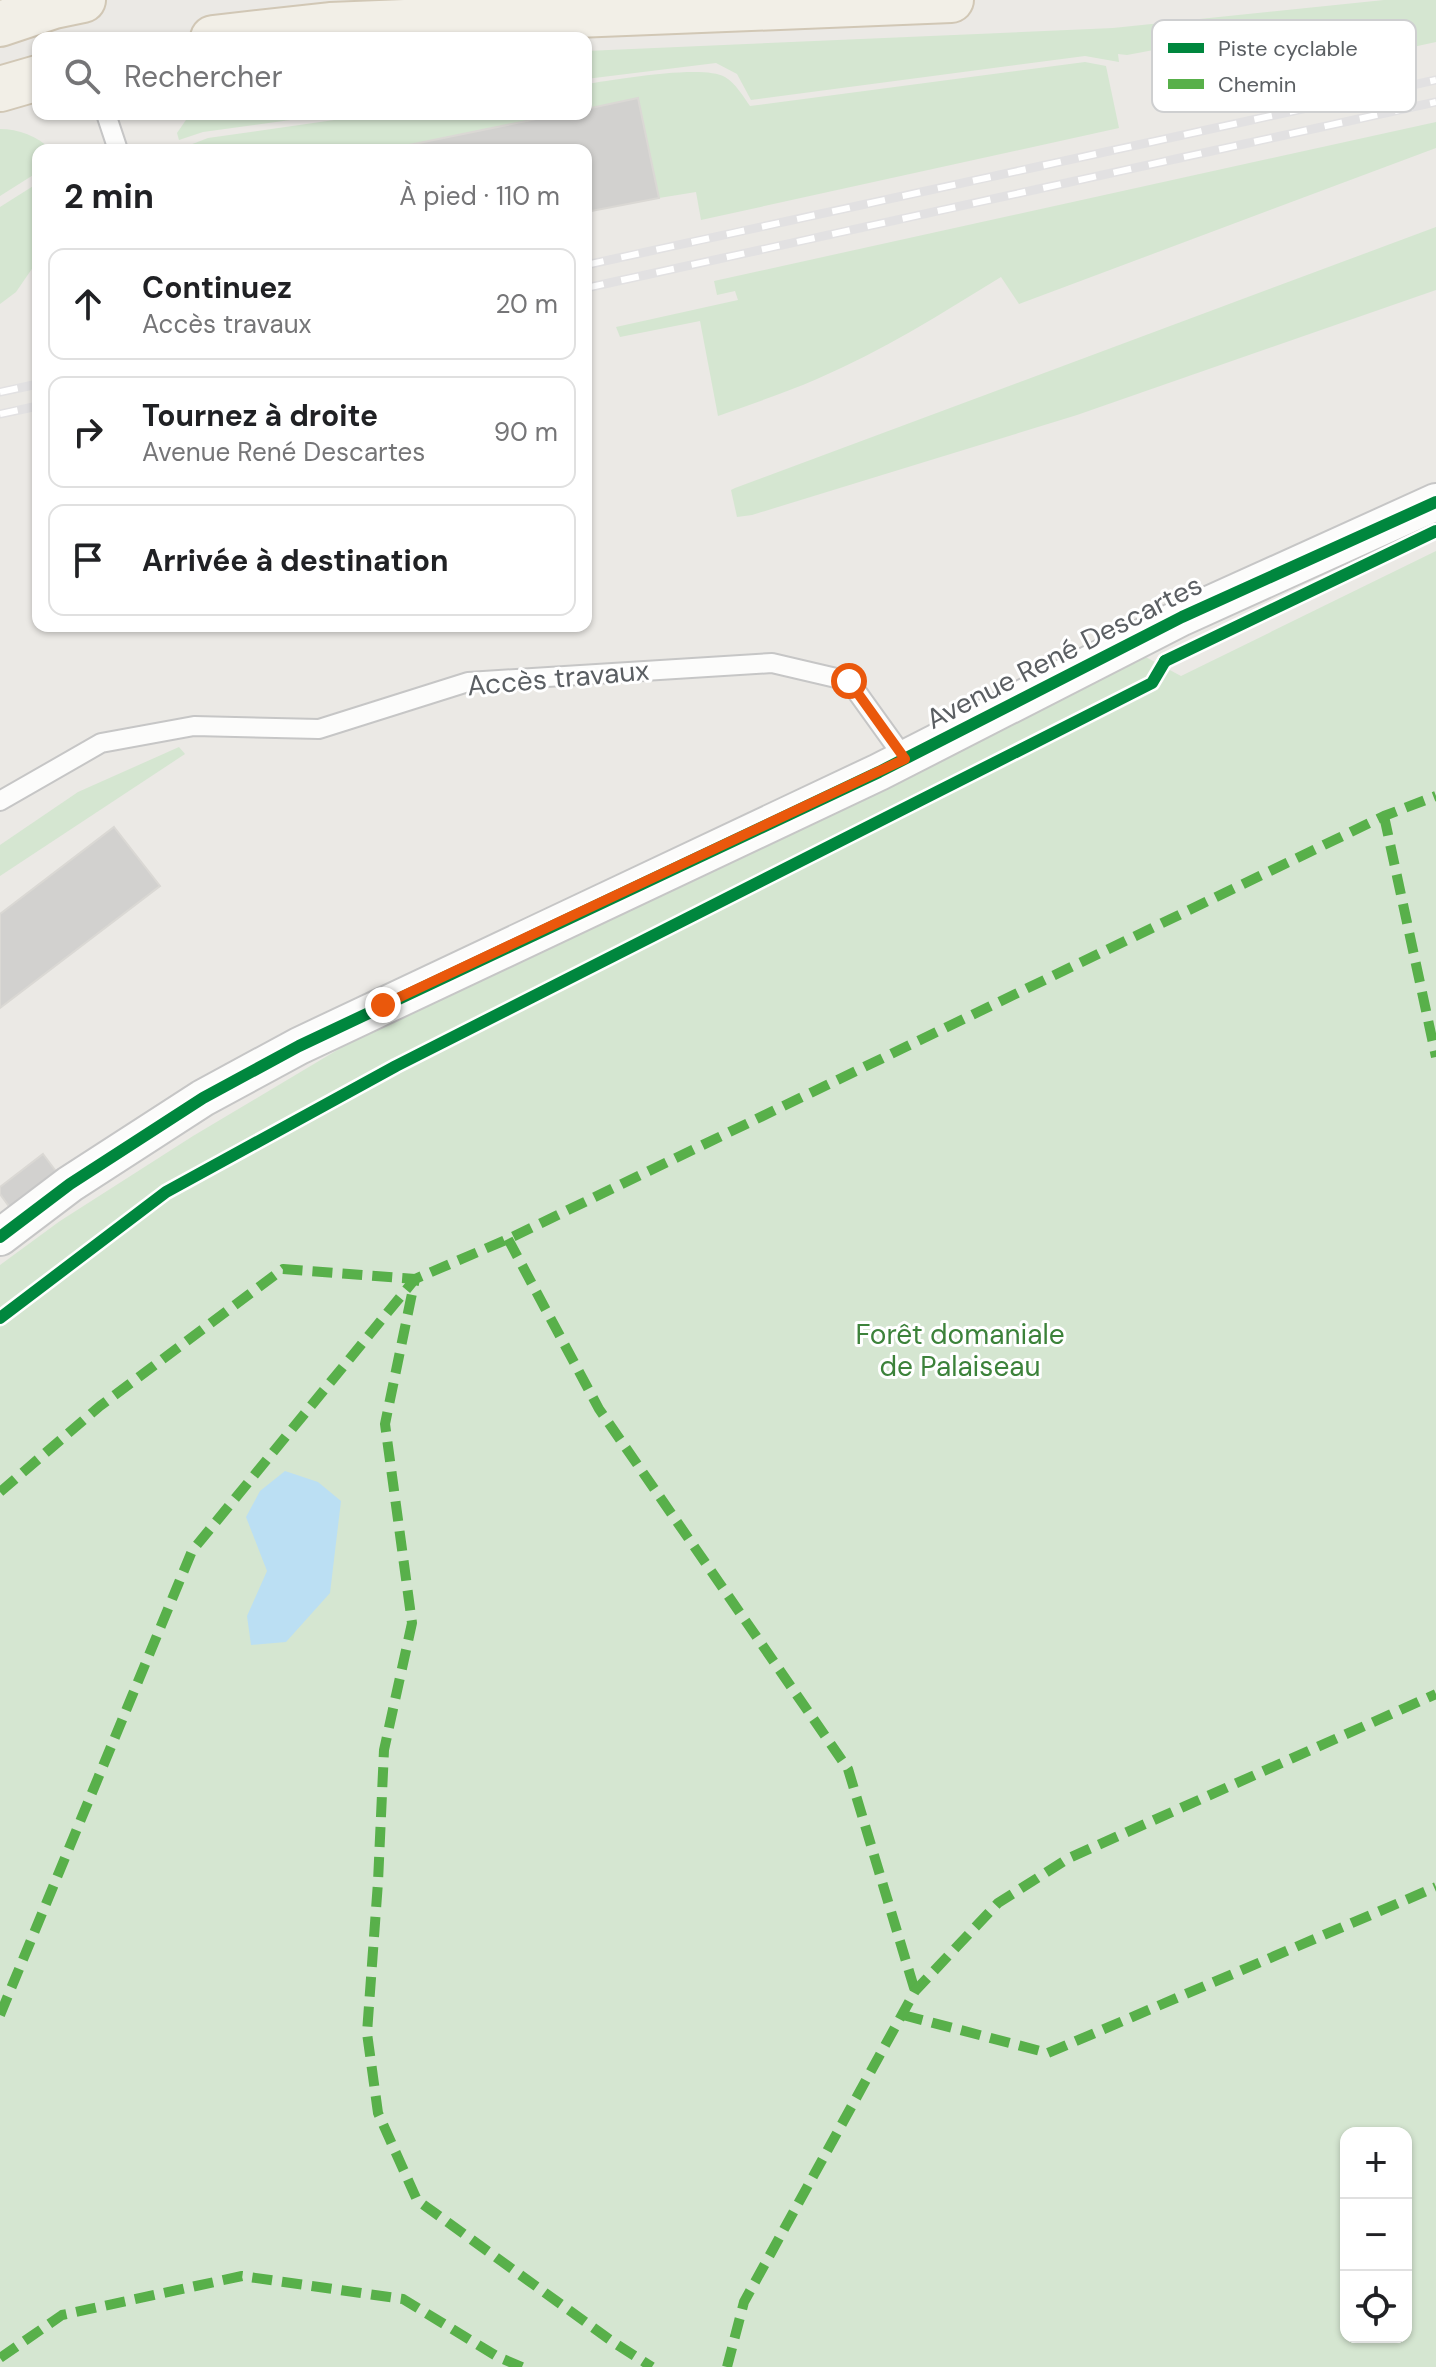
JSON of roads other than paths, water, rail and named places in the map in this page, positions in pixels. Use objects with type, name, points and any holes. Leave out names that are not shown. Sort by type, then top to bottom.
[{"type":"main road","points":[[0,24],[83,0]]},
{"type":"main road","points":[[267,32],[330,25],[951,0]]},
{"type":"main road","points":[[0,89],[32,80]]},
{"type":"street","name":"Avenue René Descartes","points":[[0,1237],[70,1184],[203,1098],[299,1046],[905,759],[1182,617],[1436,502]]},
{"type":"lane","points":[[108,120],[116,144]]},
{"type":"lane","name":"Accès travaux","points":[[0,801],[101,743],[194,726],[319,729],[468,682],[772,663],[849,681],[905,759]]},
{"type":"water","points":[[285,1471],[318,1482],[341,1501],[330,1593],[286,1642],[251,1645],[247,1616],[267,1571],[246,1517],[260,1491]]},
{"type":"railway","points":[[1416,84],[1436,80]]},
{"type":"railway","points":[[1416,106],[1436,102]]},
{"type":"railway","points":[[592,264],[1289,112]]},
{"type":"railway","points":[[592,287],[1390,112]]},
{"type":"railway","points":[[0,392],[32,385]]},
{"type":"railway","points":[[0,414],[32,407]]},
{"type":"park label","name":"Forêt domaniale de Palaiseau","points":[[960,1350]]}]
